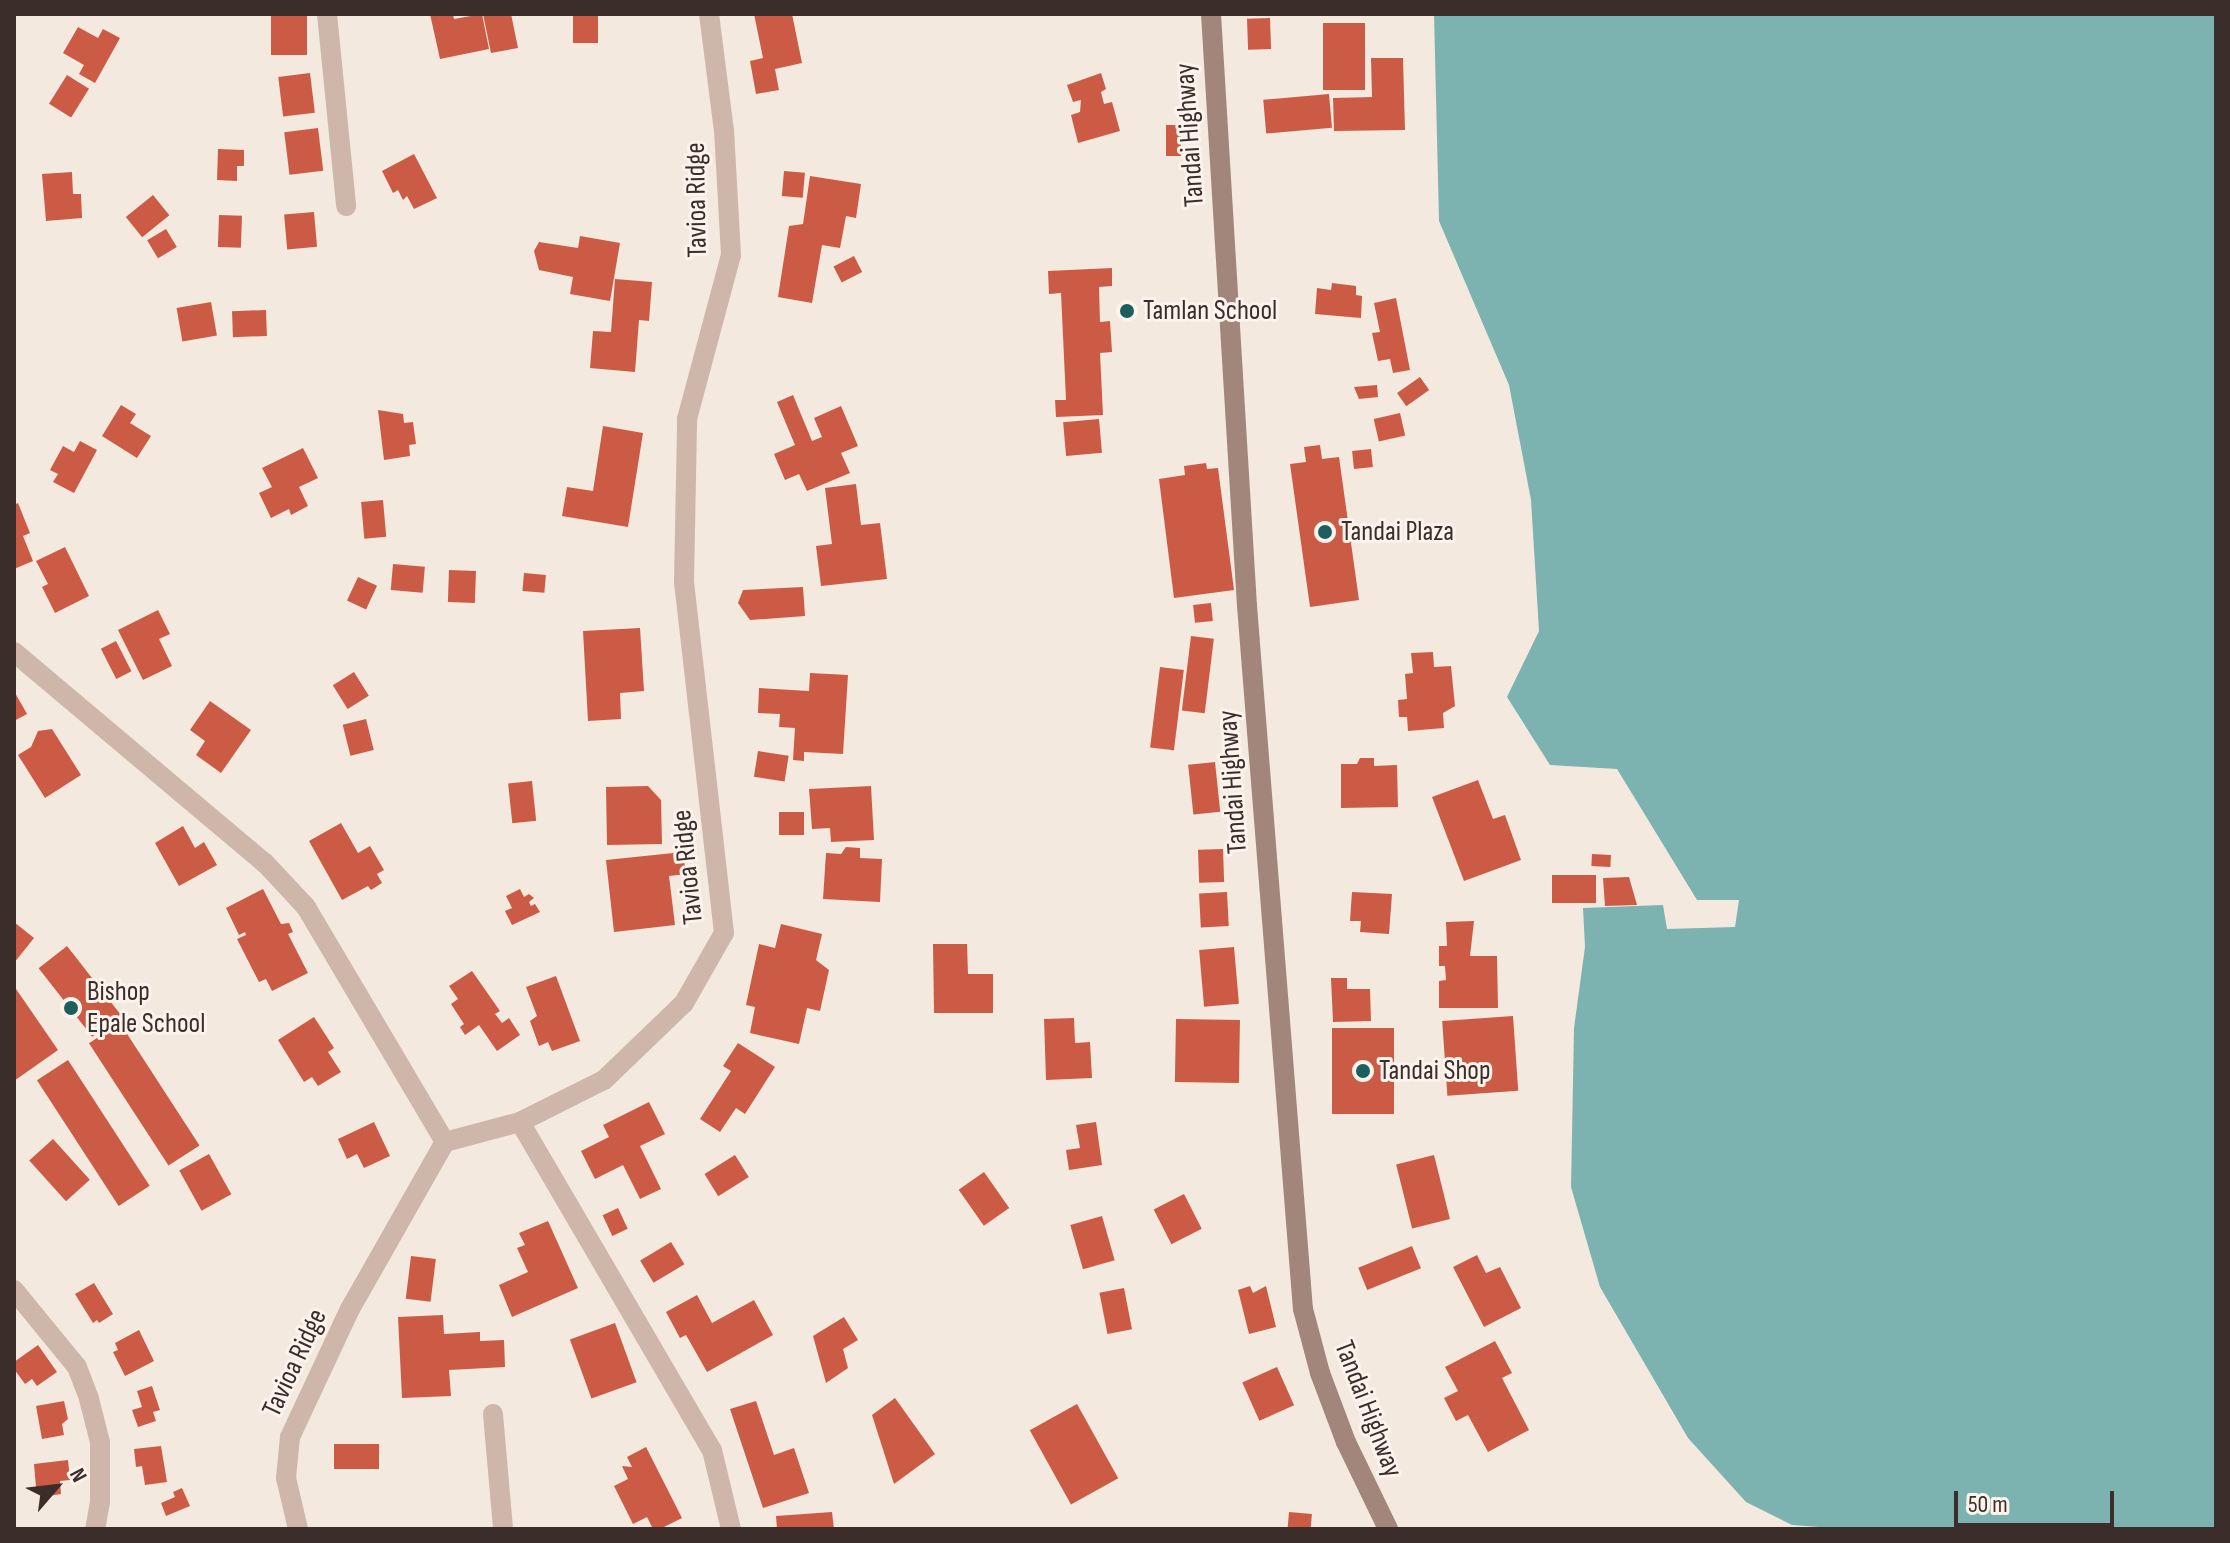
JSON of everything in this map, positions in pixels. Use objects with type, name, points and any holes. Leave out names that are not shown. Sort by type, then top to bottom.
[{"type":"main road","name":"Tandai Highway","points":[[1211,14],[1247,606],[1303,1309],[1320,1373],[1346,1442],[1388,1529]]},
{"type":"street","points":[[327,14],[346,206]]},
{"type":"street","name":"Tavioa Ridge","points":[[298,1529],[286,1478],[290,1437],[350,1309],[445,1142],[520,1122],[604,1080],[684,1003],[724,933],[684,582],[687,419],[731,255],[724,131],[709,14]]},
{"type":"street","points":[[14,652],[265,863],[306,907],[445,1142]]},
{"type":"street","points":[[520,1122],[712,1450],[731,1529]]},
{"type":"street","points":[[14,1290],[77,1367],[89,1399],[100,1442],[100,1502],[95,1529]]},
{"type":"street","points":[[493,1414],[503,1529]]},
{"type":"water","points":[[1434,14],[2216,14],[2216,1529],[1846,1529],[1792,1525],[1746,1502],[1688,1438],[1600,1287],[1571,1187],[1574,1028],[1585,947],[1583,908],[1663,905],[1667,929],[1735,927],[1739,900],[1697,900],[1617,769],[1550,765],[1507,697],[1539,631],[1531,500],[1509,385],[1439,221]]},
{"type":"building","points":[[271,14],[307,14],[307,55],[271,55]]},
{"type":"building","points":[[430,14],[453,14],[454,19],[482,14],[489,49],[440,59]]},
{"type":"building","points":[[483,14],[511,14],[518,48],[491,53]]},
{"type":"building","points":[[573,14],[598,14],[598,43],[573,43]]},
{"type":"building","points":[[754,14],[792,14],[802,63],[775,69],[779,90],[756,94],[750,61],[763,58]]},
{"type":"building","points":[[1270,18],[1271,49],[1248,50],[1247,19]]},
{"type":"building","points":[[1323,23],[1365,23],[1365,90],[1323,90]]},
{"type":"building","points":[[78,27],[98,38],[103,29],[120,38],[95,83],[79,74],[84,65],[63,53]]},
{"type":"building","points":[[1371,58],[1403,58],[1405,130],[1334,131],[1333,98],[1372,97]]},
{"type":"building","points":[[310,73],[315,113],[283,117],[278,77]]},
{"type":"building","points":[[1101,73],[1106,89],[1101,92],[1104,104],[1112,102],[1120,131],[1078,143],[1071,115],[1080,112],[1081,100],[1073,102],[1067,85]]},
{"type":"building","points":[[67,75],[89,89],[71,118],[49,104]]},
{"type":"building","points":[[1329,94],[1332,128],[1266,134],[1263,100]]},
{"type":"building","points":[[1166,125],[1181,125],[1181,156],[1166,156]]},
{"type":"building","points":[[318,128],[323,171],[289,175],[284,132]]},
{"type":"building","points":[[218,149],[244,150],[244,166],[237,166],[237,181],[217,180]]},
{"type":"building","points":[[414,154],[437,198],[414,209],[407,196],[403,200],[398,190],[393,193],[382,171]]},
{"type":"building","points":[[784,171],[805,173],[803,198],[782,196]]},
{"type":"building","points":[[72,172],[73,194],[81,194],[82,218],[46,221],[42,174]]},
{"type":"building","points":[[810,176],[861,184],[856,218],[846,216],[840,248],[822,245],[812,303],[778,297],[789,226],[803,224]]},
{"type":"building","points":[[153,195],[169,215],[142,237],[126,217]]},
{"type":"building","points":[[314,212],[317,247],[287,249],[284,215]]},
{"type":"building","points":[[219,215],[242,216],[241,248],[218,247]]},
{"type":"building","points":[[166,229],[177,247],[158,258],[147,240]]},
{"type":"building","points":[[580,236],[620,243],[610,301],[570,294],[573,277],[539,270],[534,251],[539,242],[578,248]]},
{"type":"building","points":[[854,256],[862,272],[842,282],[834,266]]},
{"type":"building","points":[[1112,268],[1112,286],[1099,287],[1100,322],[1110,321],[1112,352],[1100,353],[1103,415],[1056,417],[1055,400],[1066,400],[1061,293],[1049,294],[1048,271]]},
{"type":"building","points":[[615,279],[652,282],[649,321],[639,320],[635,372],[590,368],[593,331],[611,332]]},
{"type":"building","points":[[1332,283],[1356,286],[1356,295],[1362,296],[1361,318],[1315,314],[1317,288],[1331,290]]},
{"type":"building","points":[[1396,298],[1410,370],[1393,373],[1390,359],[1378,361],[1372,333],[1380,332],[1374,303]]},
{"type":"building","points":[[211,302],[217,335],[182,342],[177,308]]},
{"type":"building","points":[[266,310],[267,336],[233,337],[232,311]]},
{"type":"building","points":[[1420,377],[1429,390],[1406,406],[1397,393]]},
{"type":"building","points":[[1377,385],[1378,397],[1359,399],[1354,387]]},
{"type":"building","points":[[793,395],[812,441],[822,437],[814,418],[841,406],[858,446],[841,453],[850,473],[807,491],[799,474],[785,480],[774,454],[795,445],[777,402]]},
{"type":"building","points":[[121,405],[136,414],[130,423],[151,436],[137,458],[102,436]]},
{"type":"building","points":[[378,410],[403,414],[404,423],[413,422],[416,444],[409,445],[410,456],[384,460]]},
{"type":"building","points":[[1400,413],[1405,435],[1379,441],[1374,419]]},
{"type":"building","points":[[1099,419],[1102,453],[1066,456],[1063,422]]},
{"type":"building","points":[[603,426],[643,433],[628,527],[562,516],[567,487],[593,491]]},
{"type":"building","points":[[80,441],[97,450],[74,493],[53,482],[58,474],[50,470],[63,446],[74,452]]},
{"type":"building","name":"Tandai Plaza","points":[[1320,445],[1322,459],[1339,457],[1359,600],[1310,607],[1290,464],[1306,462],[1304,447]]},
{"type":"building","points":[[303,448],[318,478],[299,487],[308,506],[291,515],[289,509],[271,518],[259,493],[272,487],[262,468]]},
{"type":"building","points":[[1371,449],[1373,467],[1354,469],[1352,451]]},
{"type":"building","points":[[1206,463],[1207,469],[1218,468],[1234,590],[1174,598],[1159,479],[1185,475],[1184,466]]},
{"type":"building","points":[[856,484],[861,525],[880,523],[887,579],[821,586],[816,546],[832,544],[825,488]]},
{"type":"building","points":[[383,500],[386,537],[364,539],[361,502]]},
{"type":"building","points":[[18,503],[30,533],[23,536],[33,561],[14,569],[14,505]]},
{"type":"building","points":[[65,547],[89,596],[55,613],[42,587],[48,584],[36,561]]},
{"type":"building","points":[[393,564],[425,567],[423,593],[391,590]]},
{"type":"building","points":[[449,570],[476,571],[475,603],[448,602]]},
{"type":"building","points":[[524,573],[546,575],[544,593],[522,591]]},
{"type":"building","points":[[358,577],[377,586],[366,609],[347,601]]},
{"type":"building","points":[[803,587],[805,616],[750,620],[738,603],[743,590]]},
{"type":"building","points":[[1211,603],[1213,621],[1195,623],[1193,605]]},
{"type":"building","points":[[158,610],[170,634],[159,639],[172,666],[143,680],[118,630]]},
{"type":"building","points":[[640,628],[644,691],[620,693],[621,719],[588,721],[583,631]]},
{"type":"building","points":[[1191,636],[1214,639],[1205,713],[1182,710]]},
{"type":"building","points":[[116,641],[131,671],[116,679],[101,649]]},
{"type":"building","points":[[1433,652],[1434,667],[1451,666],[1455,706],[1443,713],[1444,728],[1408,731],[1407,717],[1399,717],[1398,700],[1407,699],[1405,674],[1413,673],[1411,653]]},
{"type":"building","points":[[1160,667],[1184,670],[1174,750],[1150,747]]},
{"type":"building","points":[[354,672],[369,696],[348,709],[333,685]]},
{"type":"building","points":[[810,673],[848,675],[843,754],[804,752],[804,761],[793,760],[795,728],[779,727],[780,714],[758,713],[759,688],[809,691]]},
{"type":"building","points":[[14,691],[27,714],[14,721]]},
{"type":"building","points":[[210,701],[251,730],[221,773],[196,755],[205,741],[190,730]]},
{"type":"building","points":[[366,719],[374,750],[350,756],[343,725]]},
{"type":"building","points":[[52,729],[81,775],[45,798],[18,755],[31,747],[38,731]]},
{"type":"building","points":[[758,751],[789,756],[785,782],[754,777]]},
{"type":"building","points":[[1360,758],[1374,758],[1374,766],[1397,765],[1398,807],[1341,808],[1341,764],[1357,764]]},
{"type":"building","points":[[1215,762],[1220,812],[1193,815],[1188,765]]},
{"type":"building","points":[[1478,780],[1493,819],[1505,815],[1521,860],[1464,881],[1432,797]]},
{"type":"building","points":[[532,781],[536,821],[512,823],[508,784]]},
{"type":"building","points":[[648,786],[661,800],[662,844],[607,845],[606,787]]},
{"type":"building","points":[[871,786],[874,840],[831,842],[830,828],[812,829],[809,789]]},
{"type":"building","points":[[779,812],[804,812],[804,835],[779,835]]},
{"type":"building","points":[[341,823],[358,853],[370,846],[384,870],[377,874],[382,883],[371,890],[368,886],[342,900],[309,841]]},
{"type":"building","points":[[183,826],[195,848],[204,842],[217,865],[179,886],[155,843]]},
{"type":"building","points":[[846,847],[860,848],[860,858],[882,859],[880,902],[823,899],[826,853],[841,854]]},
{"type":"building","points":[[1223,849],[1224,882],[1199,883],[1198,850]]},
{"type":"building","points":[[683,852],[686,874],[669,876],[675,925],[614,932],[606,860]]},
{"type":"building","points":[[1592,854],[1611,855],[1610,867],[1591,866]]},
{"type":"building","points":[[1552,875],[1596,875],[1596,903],[1552,903]]},
{"type":"building","points":[[1629,877],[1637,905],[1605,906],[1603,878]]},
{"type":"building","points":[[263,889],[281,924],[289,923],[293,932],[288,934],[308,973],[272,991],[266,979],[259,982],[237,939],[246,935],[245,932],[239,935],[226,908]]},
{"type":"building","points":[[520,889],[524,897],[529,894],[534,898],[529,902],[531,906],[535,904],[540,912],[512,925],[505,911],[512,908],[506,896]]},
{"type":"building","points":[[1227,892],[1229,926],[1201,927],[1199,893]]},
{"type":"building","points":[[1352,892],[1392,894],[1389,934],[1360,932],[1361,921],[1350,921]]},
{"type":"building","points":[[1474,921],[1470,956],[1497,956],[1498,1008],[1439,1008],[1439,981],[1446,980],[1445,966],[1439,966],[1439,946],[1447,946],[1446,922]]},
{"type":"building","points":[[14,922],[34,938],[14,963]]},
{"type":"building","points":[[781,924],[822,934],[816,960],[829,970],[820,1011],[807,1008],[799,1044],[750,1033],[755,1007],[746,1005],[759,944],[775,948]]},
{"type":"building","points":[[933,944],[967,944],[968,974],[993,974],[993,1013],[934,1013]]},
{"type":"building","points":[[67,946],[121,1015],[92,1037],[39,968]]},
{"type":"building","points":[[1234,947],[1239,1004],[1204,1007],[1199,950]]},
{"type":"building","points":[[472,971],[500,1011],[495,1014],[502,1023],[509,1018],[520,1035],[497,1051],[479,1025],[465,1035],[460,1027],[464,1024],[451,1004],[458,999],[449,986]]},
{"type":"building","points":[[556,976],[580,1041],[552,1051],[548,1042],[539,1046],[530,1021],[537,1016],[526,987]]},
{"type":"building","points":[[1331,978],[1347,978],[1347,989],[1370,989],[1371,1021],[1333,1022]]},
{"type":"building","points":[[14,986],[58,1050],[14,1081]]},
{"type":"building","points":[[1513,1016],[1518,1091],[1447,1096],[1442,1021]]},
{"type":"building","points":[[314,1017],[334,1048],[328,1052],[341,1072],[318,1086],[312,1077],[304,1082],[278,1040]]},
{"type":"building","points":[[1074,1018],[1075,1043],[1090,1042],[1092,1078],[1046,1080],[1044,1019]]},
{"type":"building","points":[[1176,1019],[1240,1020],[1239,1083],[1175,1082]]},
{"type":"building","points":[[120,1023],[200,1145],[168,1166],[89,1043]]},
{"type":"building","name":"Tandai Shop","points":[[1332,1028],[1394,1028],[1394,1114],[1332,1114]]},
{"type":"building","points":[[738,1043],[775,1067],[745,1114],[736,1108],[720,1132],[700,1119],[731,1071],[723,1066]]},
{"type":"building","points":[[68,1060],[150,1186],[119,1206],[37,1080]]},
{"type":"building","points":[[649,1102],[665,1134],[640,1146],[661,1189],[640,1199],[623,1165],[595,1179],[581,1151],[609,1137],[603,1125]]},
{"type":"building","points":[[374,1122],[390,1156],[364,1168],[357,1154],[347,1159],[338,1139]]},
{"type":"building","points":[[1096,1122],[1102,1165],[1069,1170],[1066,1150],[1080,1148],[1076,1125]]},
{"type":"building","points":[[53,1139],[90,1180],[66,1201],[29,1160]]},
{"type":"building","points":[[209,1154],[231,1194],[202,1211],[179,1170]]},
{"type":"building","points":[[735,1155],[749,1177],[718,1196],[704,1174]]},
{"type":"building","points":[[1434,1155],[1450,1219],[1412,1228],[1396,1164]]},
{"type":"building","points":[[984,1172],[1009,1208],[984,1226],[959,1190]]},
{"type":"building","points":[[1184,1194],[1202,1229],[1171,1244],[1154,1209]]},
{"type":"building","points":[[618,1208],[628,1229],[612,1236],[603,1215]]},
{"type":"building","points":[[1102,1216],[1115,1260],[1083,1269],[1070,1225]]},
{"type":"building","points":[[548,1221],[578,1288],[512,1317],[499,1285],[528,1272],[517,1248],[525,1245],[519,1233]]},
{"type":"building","points":[[671,1242],[684,1264],[654,1283],[640,1261]]},
{"type":"building","points":[[1412,1246],[1421,1268],[1367,1290],[1358,1268]]},
{"type":"building","points":[[1477,1255],[1486,1273],[1500,1267],[1521,1308],[1484,1327],[1453,1267]]},
{"type":"building","points":[[411,1256],[436,1259],[431,1302],[406,1299]]},
{"type":"building","points":[[94,1283],[113,1314],[99,1323],[97,1320],[93,1323],[75,1294]]},
{"type":"building","points":[[1250,1286],[1253,1293],[1266,1286],[1276,1327],[1249,1334],[1238,1290]]},
{"type":"building","points":[[1124,1288],[1132,1329],[1107,1334],[1099,1293]]},
{"type":"building","points":[[697,1295],[712,1323],[754,1300],[773,1335],[707,1372],[686,1335],[680,1338],[666,1312]]},
{"type":"building","points":[[443,1315],[444,1334],[480,1332],[480,1341],[504,1340],[505,1367],[449,1370],[451,1396],[402,1398],[398,1317]]},
{"type":"building","points":[[844,1317],[858,1340],[843,1349],[848,1368],[826,1383],[813,1336]]},
{"type":"building","points":[[615,1323],[637,1382],[591,1399],[570,1339]]},
{"type":"building","points":[[139,1330],[154,1361],[125,1376],[113,1352],[118,1350],[115,1343]]},
{"type":"building","points":[[1495,1341],[1512,1373],[1502,1378],[1529,1430],[1488,1452],[1468,1415],[1456,1421],[1444,1398],[1458,1391],[1445,1367]]},
{"type":"building","points":[[38,1345],[57,1372],[37,1386],[32,1379],[25,1384],[14,1369],[14,1362]]},
{"type":"building","points":[[1277,1367],[1294,1405],[1259,1421],[1242,1382]]},
{"type":"building","points":[[152,1386],[160,1410],[153,1412],[156,1421],[138,1427],[132,1410],[142,1407],[137,1391]]},
{"type":"building","points":[[895,1398],[935,1454],[894,1484],[872,1415]]},
{"type":"building","points":[[64,1401],[68,1419],[62,1424],[64,1435],[42,1439],[36,1406]]},
{"type":"building","points":[[756,1401],[774,1455],[794,1448],[809,1493],[763,1508],[730,1409]]},
{"type":"building","points":[[1077,1404],[1118,1478],[1071,1505],[1030,1430]]},
{"type":"building","points":[[334,1444],[379,1444],[379,1469],[334,1469]]},
{"type":"building","points":[[161,1446],[167,1482],[145,1485],[142,1466],[136,1467],[134,1449]]},
{"type":"building","points":[[646,1447],[682,1518],[660,1529],[653,1529],[647,1517],[633,1524],[614,1486],[628,1479],[622,1466],[632,1467],[627,1457]]},
{"type":"building","points":[[68,1460],[70,1480],[60,1481],[61,1494],[42,1497],[40,1487],[36,1487],[34,1464]]},
{"type":"building","points":[[182,1488],[190,1506],[166,1516],[161,1503],[175,1497],[173,1492]]},
{"type":"building","points":[[832,1512],[834,1529],[777,1529],[776,1516]]},
{"type":"building","points":[[1289,1512],[1312,1514],[1311,1529],[1288,1529]]},
{"type":"place","name":"Tamlan School","points":[[1127,311]]},
{"type":"place","name":"Tandai Plaza","points":[[1325,532]]},
{"type":"place","name":"Bishop Epale School","points":[[71,1008]]},
{"type":"place","name":"Tandai Shop","points":[[1363,1071]]}]
